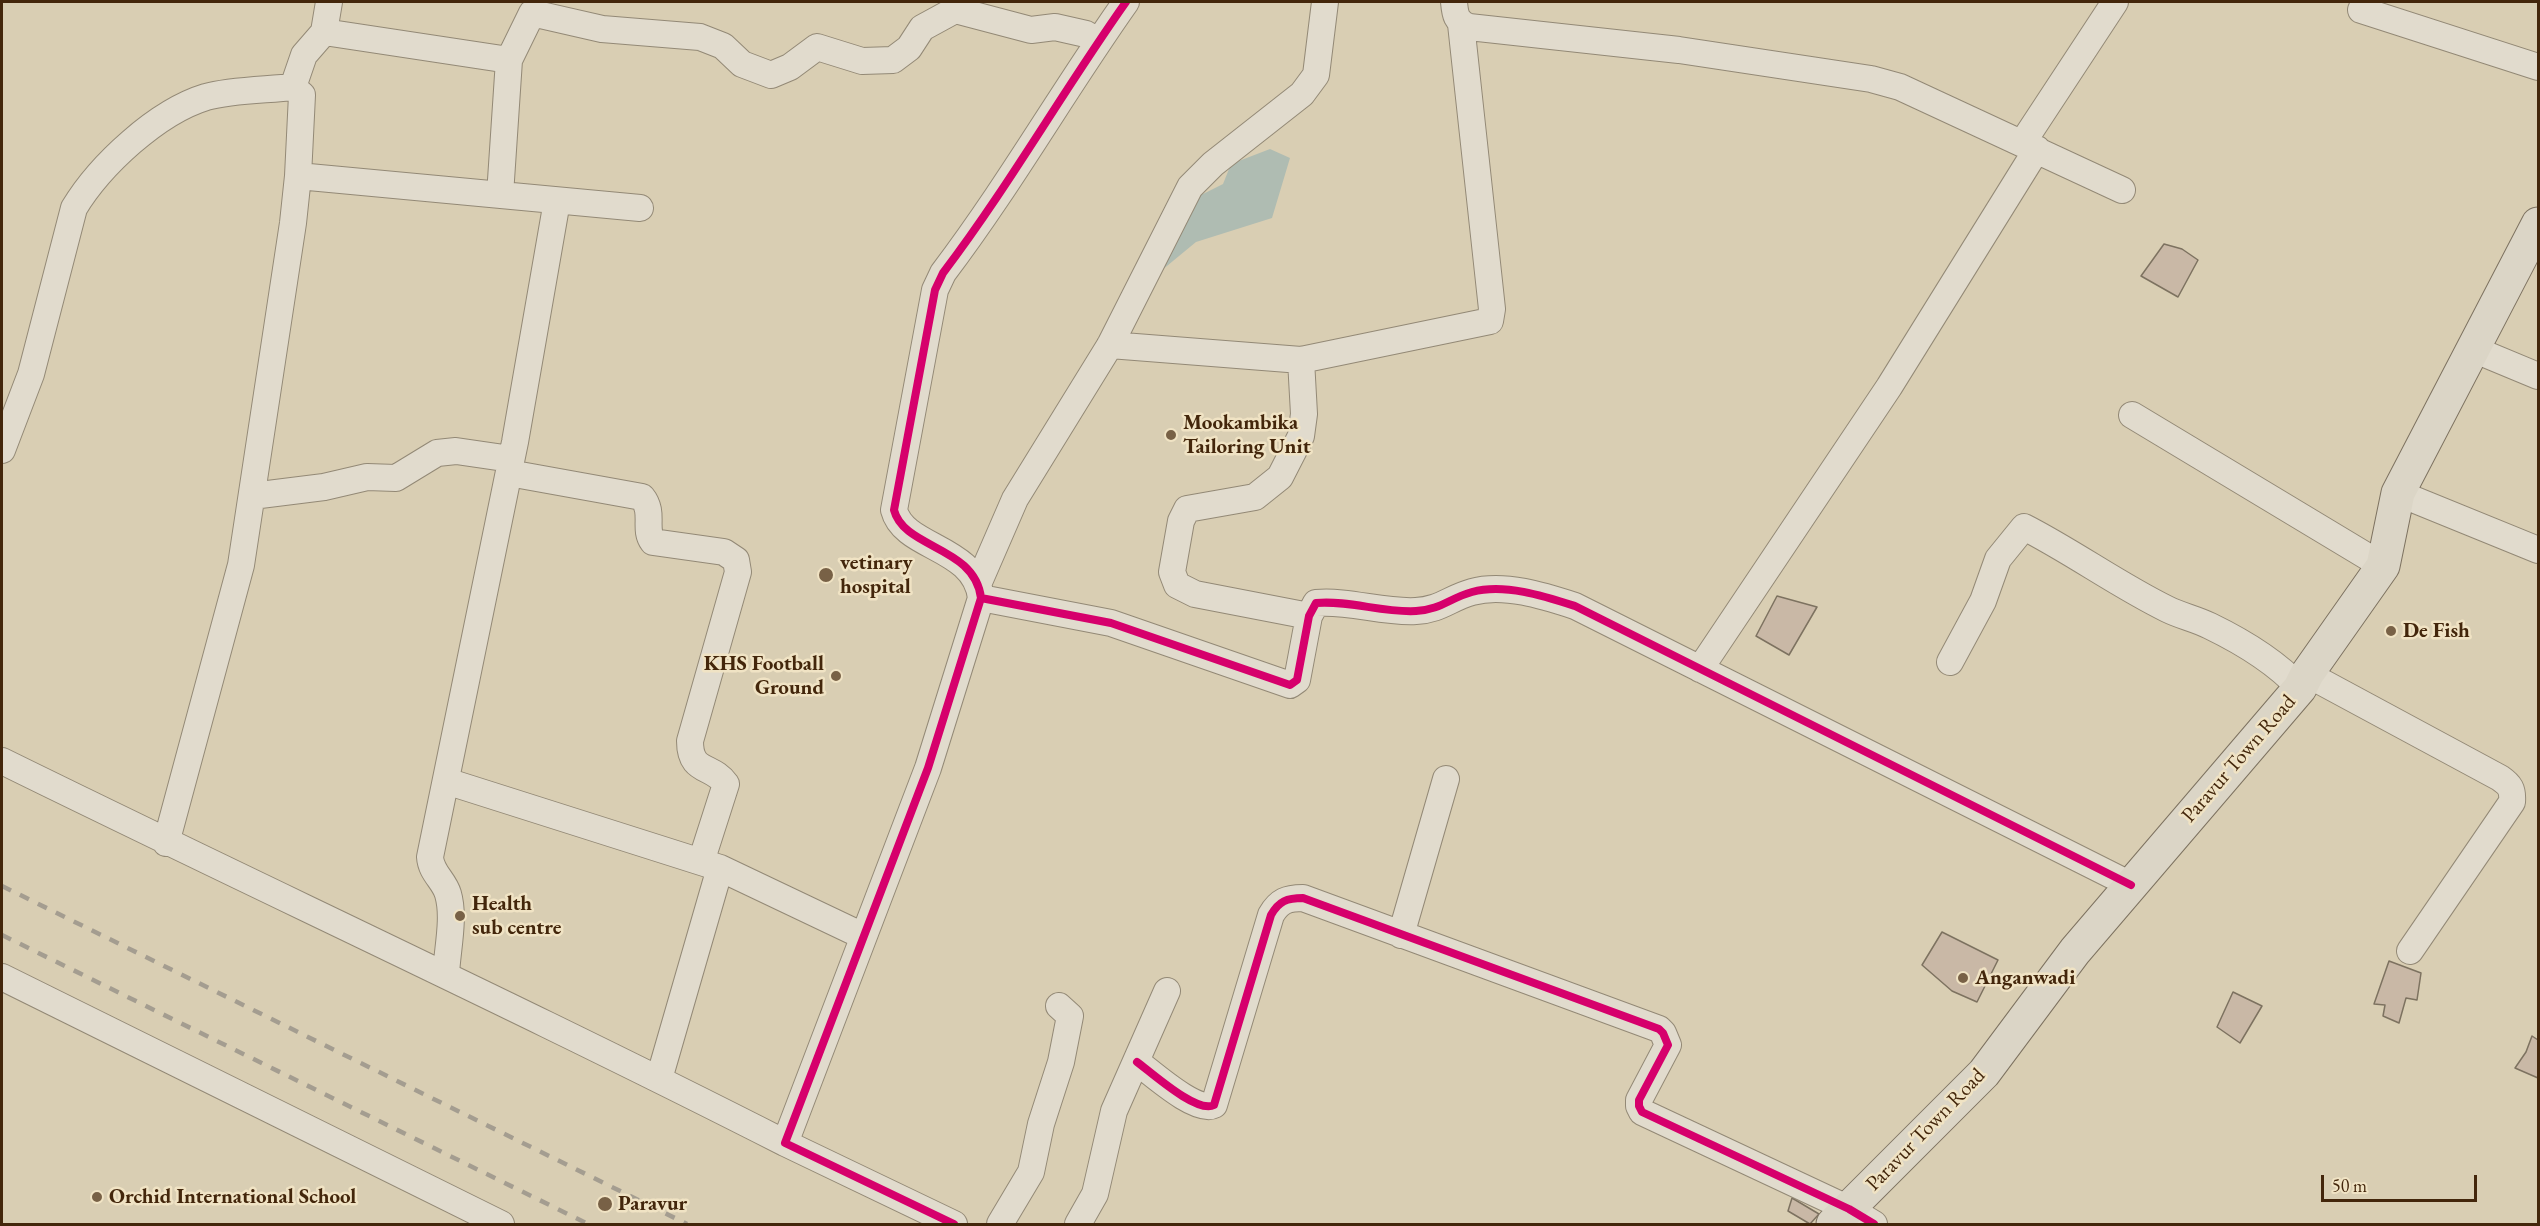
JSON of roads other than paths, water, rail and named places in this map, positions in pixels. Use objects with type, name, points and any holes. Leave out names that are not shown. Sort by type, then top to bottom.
[{"type":"main road","name":"Paravur Town Road","points":[[1852,1219],[1984,1073],[2075,951],[2304,681],[2383,566],[2398,493],[2473,349],[2535,238]]},
{"type":"street","points":[[293,87],[304,55],[324,32],[329,2]]},
{"type":"street","points":[[1125,2],[944,273],[936,290],[894,510],[896,516],[910,531],[969,568],[980,590],[1111,623],[1290,685],[1297,680],[1309,616],[1316,603],[1413,611],[1444,607],[1471,592],[1488,590],[1528,593],[1575,606],[2131,885]]},
{"type":"street","points":[[785,1143],[928,768],[980,590],[1015,499],[1110,345],[1190,187],[1213,164],[1302,94],[1313,80],[1320,58],[1325,2]]},
{"type":"street","points":[[1700,669],[1888,387],[2115,2]]},
{"type":"street","points":[[500,195],[509,60],[535,7],[602,29],[700,37],[723,46],[742,64],[771,75],[789,67],[817,47],[862,61],[893,60],[909,48],[922,28],[955,10],[1008,14],[1031,30],[1055,27],[1086,34],[1098,41]]},
{"type":"street","points":[[2361,10],[2538,67]]},
{"type":"street","points":[[1110,345],[1301,360],[1490,321],[1492,309],[1457,13],[1871,79],[1900,87],[2122,190]]},
{"type":"street","points":[[324,32],[509,60]]},
{"type":"street","points":[[2,450],[31,374],[74,208],[87,187],[112,158],[188,104],[208,96],[293,87],[302,95],[298,176],[241,565],[166,843]]},
{"type":"street","points":[[298,176],[640,208]]},
{"type":"street","points":[[446,975],[450,906],[448,892],[431,867],[430,857],[510,466],[557,201]]},
{"type":"street","points":[[2473,349],[2538,376]]},
{"type":"street","points":[[1301,360],[1304,414],[1301,436],[1280,477],[1255,497],[1187,509],[1181,521],[1172,572],[1177,585],[1195,594],[1309,616]]},
{"type":"street","points":[[2132,415],[2383,566]]},
{"type":"street","points":[[252,496],[324,487],[367,477],[396,478],[437,453],[456,451],[642,497],[650,510],[649,537],[653,543],[724,552],[736,560],[738,572],[690,741],[690,752],[694,761],[718,776],[726,784],[711,865],[659,1079]]},
{"type":"street","points":[[2398,493],[2538,550]]},
{"type":"street","points":[[1950,662],[1983,601],[1998,559],[2024,527],[2068,549],[2107,576],[2169,610],[2209,625],[2304,681],[2500,778],[2509,784],[2513,792],[2512,802],[2410,951]]},
{"type":"street","points":[[2,761],[166,843],[446,975],[954,1224]]},
{"type":"street","points":[[1401,935],[1446,779]]},
{"type":"street","points":[[446,781],[711,865],[863,936]]},
{"type":"street","points":[[1137,1062],[1197,1106],[1214,1105],[1271,915],[1277,905],[1284,900],[1303,898],[1659,1029],[1668,1045],[1640,1100],[1639,1106],[1642,1112],[1852,1219]]},
{"type":"street","points":[[2,977],[501,1224]]},
{"type":"street","points":[[1078,1224],[1095,1194],[1114,1111],[1167,991]]},
{"type":"street","points":[[1000,1224],[1031,1172],[1041,1124],[1061,1062],[1070,1016],[1059,1006]]},
{"type":"railway","points":[[2,886],[687,1224]]},
{"type":"railway","points":[[2,935],[588,1224]]},
{"type":"place","name":"Mookambika Tailoring Unit","points":[[1171,435]]},
{"type":"place","name":"vetinary hospital","points":[[826,575]]},
{"type":"place","name":"De Fish","points":[[2391,631]]},
{"type":"place","name":"KHS Football Ground","points":[[836,676]]},
{"type":"place","name":"Health sub centre","points":[[460,916]]},
{"type":"place","name":"Anganwadi","points":[[1963,978]]},
{"type":"place","name":"Orchid International School","points":[[97,1197]]},
{"type":"place","name":"Paravur","points":[[605,1204]]}]
